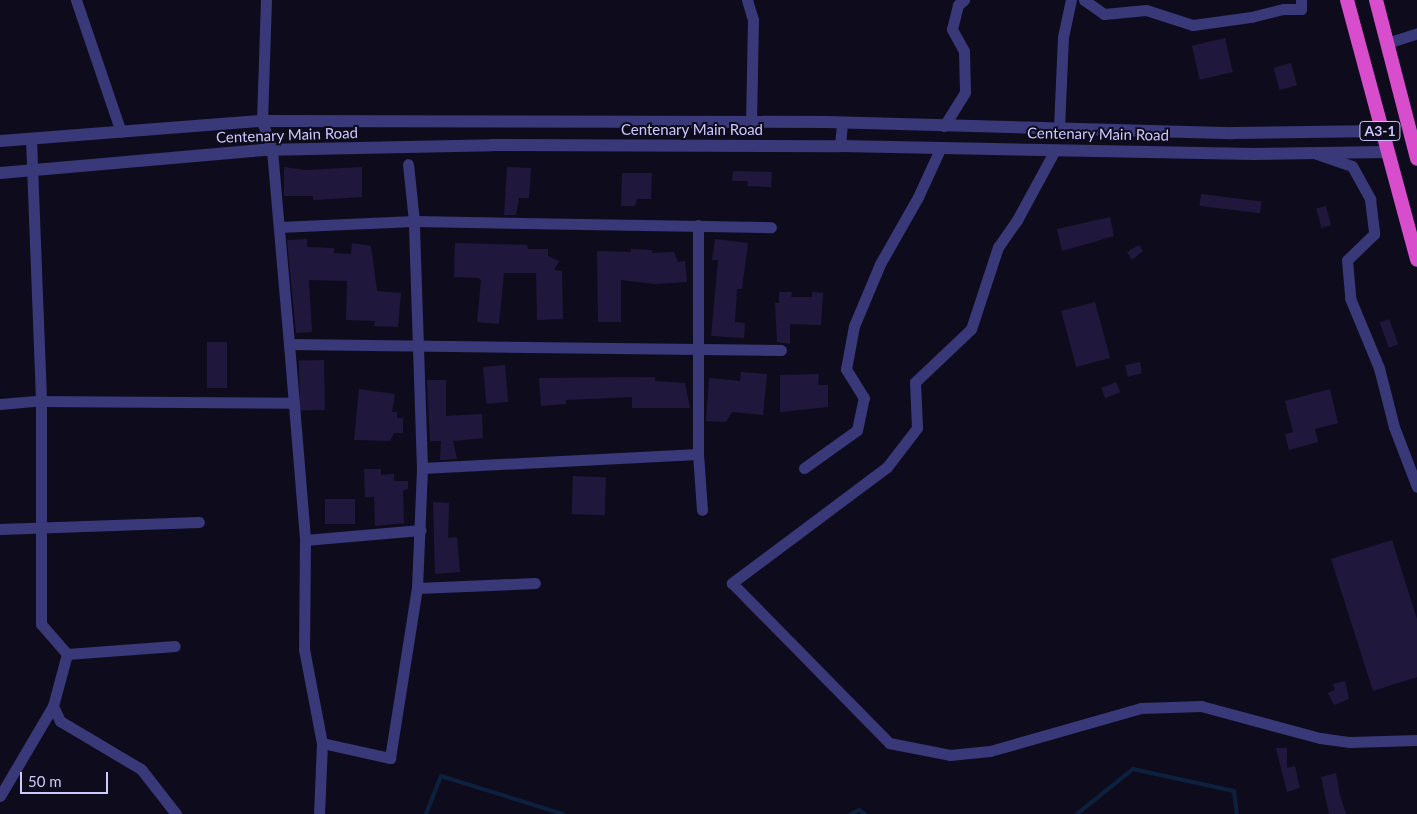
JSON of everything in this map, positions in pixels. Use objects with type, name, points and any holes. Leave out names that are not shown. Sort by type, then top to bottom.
[{"type":"highway","name":"A3-1","points":[[1346,0],[1380,131],[1417,260]]},
{"type":"highway","points":[[1376,0],[1417,159]]},
{"type":"street","points":[[76,0],[121,132]]},
{"type":"street","points":[[266,0],[262,121],[272,150],[305,540],[304,649],[322,743],[319,814]]},
{"type":"street","points":[[747,0],[753,20],[751,122]]},
{"type":"street","points":[[944,126],[965,92],[964,51],[952,30],[958,5],[964,0]]},
{"type":"street","points":[[1059,128],[1063,37],[1071,0]]},
{"type":"street","points":[[1084,0],[1104,14],[1146,10],[1193,25],[1251,18],[1283,9],[1301,9],[1301,0]]},
{"type":"street","points":[[1387,43],[1417,33]]},
{"type":"street","name":"Centenary Main Road","points":[[0,141],[262,121],[751,122],[1234,132],[1380,131]]},
{"type":"street","points":[[840,146],[842,123]]},
{"type":"street","points":[[31,139],[41,401],[41,624],[67,654]]},
{"type":"street","name":"Centenary Main Road","points":[[0,172],[272,150],[492,145],[840,146],[1315,153],[1386,152]]},
{"type":"street","points":[[804,468],[857,430],[864,398],[846,369],[854,326],[884,256],[918,197],[941,147]]},
{"type":"street","points":[[1055,150],[1017,220],[998,247],[970,329],[915,382],[917,428],[887,468],[732,583],[889,743],[950,756],[990,751],[1141,708],[1201,706],[1320,738],[1350,742],[1417,740]]},
{"type":"street","points":[[1315,153],[1352,166],[1370,199],[1374,234],[1347,260],[1350,298],[1379,368],[1394,427],[1417,487]]},
{"type":"street","points":[[322,743],[390,758],[417,588],[422,530],[422,468],[414,221],[408,164]]},
{"type":"street","points":[[279,227],[414,221],[771,227]]},
{"type":"street","points":[[698,225],[698,454],[702,510]]},
{"type":"street","points":[[289,344],[699,351],[781,350]]},
{"type":"street","points":[[0,404],[41,401],[294,403]]},
{"type":"street","points":[[422,468],[698,454]]},
{"type":"street","points":[[0,529],[199,522]]},
{"type":"street","points":[[305,540],[422,530]]},
{"type":"street","points":[[417,588],[535,583]]},
{"type":"street","points":[[67,654],[175,646]]},
{"type":"street","points":[[0,796],[53,706],[67,654]]},
{"type":"street","points":[[53,706],[60,721],[141,769],[176,814]]},
{"type":"building","points":[[1225,38],[1233,72],[1200,80],[1192,46]]},
{"type":"building","points":[[1291,63],[1297,85],[1280,90],[1274,68]]},
{"type":"building","points":[[284,167],[305,170],[362,167],[362,197],[313,200],[313,196],[284,196]]},
{"type":"building","points":[[507,167],[531,168],[529,198],[519,198],[516,215],[504,215]]},
{"type":"building","points":[[733,171],[772,172],[771,187],[747,186],[748,181],[732,181]]},
{"type":"building","points":[[622,173],[652,173],[651,199],[637,199],[635,206],[621,206]]},
{"type":"building","points":[[1201,194],[1262,201],[1260,213],[1200,206]]},
{"type":"building","points":[[1326,206],[1331,225],[1322,228],[1316,209]]},
{"type":"building","points":[[1110,217],[1114,236],[1062,251],[1057,229]]},
{"type":"building","points":[[307,239],[307,247],[334,248],[334,253],[351,254],[352,243],[371,246],[377,291],[401,293],[398,327],[374,326],[375,321],[346,320],[347,281],[309,280],[312,332],[296,333],[287,240]]},
{"type":"building","points":[[715,239],[748,243],[742,289],[737,289],[735,322],[745,323],[744,338],[711,336],[718,260],[712,260]]},
{"type":"building","points":[[455,243],[527,245],[528,249],[548,249],[548,256],[559,261],[554,270],[562,271],[563,319],[537,320],[536,273],[504,273],[499,324],[477,322],[481,281],[479,278],[454,277]]},
{"type":"building","points":[[1139,245],[1143,251],[1132,260],[1127,252]]},
{"type":"building","points":[[631,249],[652,250],[652,253],[674,252],[678,262],[685,261],[687,282],[654,284],[621,280],[621,322],[598,322],[597,251],[631,252]]},
{"type":"building","points":[[779,292],[792,292],[791,297],[812,297],[812,292],[823,293],[821,325],[790,324],[790,344],[777,342],[775,303],[779,303]]},
{"type":"building","points":[[1095,302],[1110,358],[1076,367],[1061,311]]},
{"type":"building","points":[[1389,319],[1398,344],[1389,348],[1380,322]]},
{"type":"building","points":[[207,342],[227,342],[227,388],[207,388]]},
{"type":"building","points":[[299,360],[324,360],[325,410],[300,410]]},
{"type":"building","points":[[1140,362],[1142,373],[1128,377],[1125,365]]},
{"type":"building","points":[[505,365],[508,402],[486,404],[483,367]]},
{"type":"building","points":[[741,372],[767,374],[763,415],[732,412],[726,422],[706,421],[709,378],[740,381]]},
{"type":"building","points":[[819,374],[818,385],[828,385],[828,407],[780,412],[780,375]]},
{"type":"building","points":[[655,377],[655,381],[685,383],[690,408],[632,408],[632,397],[566,400],[566,404],[541,406],[539,378]]},
{"type":"building","points":[[427,380],[446,380],[446,416],[482,414],[483,438],[453,441],[457,459],[440,460],[441,441],[430,441]]},
{"type":"building","points":[[1116,382],[1120,392],[1105,398],[1101,388]]},
{"type":"building","points":[[359,389],[395,394],[392,412],[397,412],[397,418],[403,418],[403,433],[394,433],[390,441],[354,440]]},
{"type":"building","points":[[1330,389],[1338,423],[1315,429],[1318,442],[1289,450],[1285,434],[1293,432],[1285,401]]},
{"type":"building","points":[[364,469],[381,469],[381,475],[394,474],[394,481],[408,481],[408,489],[403,491],[404,523],[375,526],[374,497],[365,497]]},
{"type":"building","points":[[573,476],[606,477],[605,515],[572,514]]},
{"type":"building","points":[[325,499],[355,499],[355,524],[325,524]]},
{"type":"building","points":[[433,502],[449,503],[448,538],[457,537],[460,572],[435,574]]},
{"type":"building","points":[[1392,540],[1417,619],[1417,677],[1373,691],[1331,559]]},
{"type":"building","points":[[1345,681],[1349,699],[1334,705],[1328,693],[1335,690],[1333,684]]},
{"type":"building","points":[[1276,748],[1287,748],[1287,768],[1295,766],[1300,788],[1287,792]]},
{"type":"building","points":[[1336,773],[1346,814],[1329,814],[1321,777]]},
{"type":"waterway","points":[[1077,814],[1133,769],[1234,791],[1237,814]]},
{"type":"waterway","points":[[426,814],[441,776],[563,814]]},
{"type":"waterway","points":[[851,814],[859,810],[865,814]]}]
